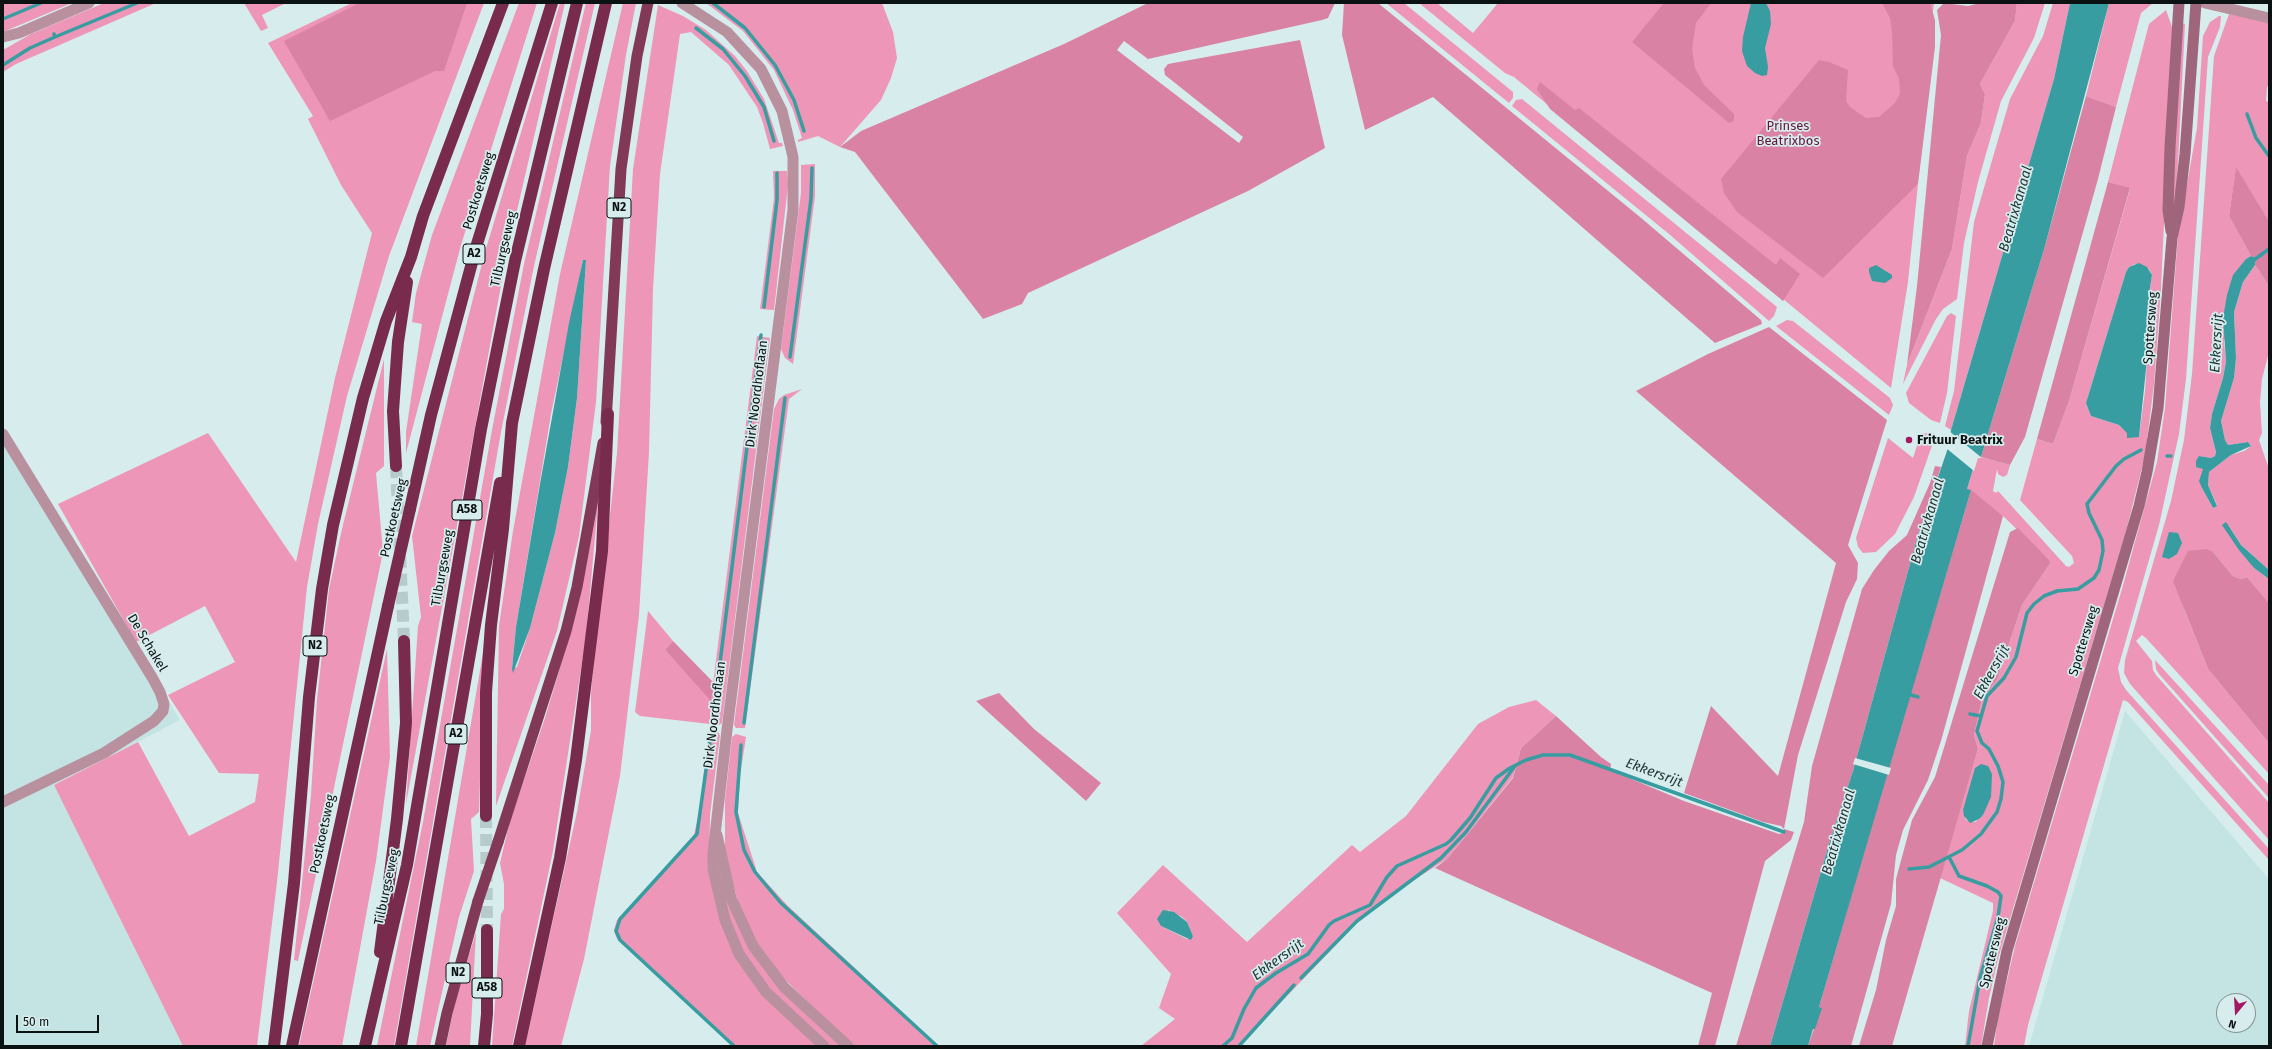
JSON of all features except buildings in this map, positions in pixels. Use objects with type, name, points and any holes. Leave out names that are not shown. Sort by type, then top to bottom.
[{"type":"highway","name":"N2","points":[[411,257],[423,216],[503,3]]},
{"type":"highway","name":"Postkoetsweg","points":[[292,1046],[431,415],[477,244],[552,3]]},
{"type":"highway","name":"Tilburgseweg","points":[[365,1046],[407,865],[479,445],[508,300],[577,3]]},
{"type":"highway","name":"A2","points":[[401,1046],[491,527],[544,269],[606,3]]},
{"type":"highway","name":"N2","points":[[440,1046],[447,1013],[478,901],[566,631],[577,587],[608,414],[621,169],[637,56],[648,3]]},
{"type":"highway","points":[[396,466],[392,411],[398,342],[411,257]]},
{"type":"highway","name":"Postkoetsweg","points":[[274,1046],[295,876],[309,697],[322,589],[333,525],[363,398],[386,321],[411,257]]},
{"type":"highway","points":[[519,1046],[560,858],[577,752],[602,551],[608,414]]},
{"type":"highway","points":[[486,816],[486,692],[491,625],[512,423]]},
{"type":"highway","points":[[371,1019],[396,826],[406,723],[404,641]]},
{"type":"highway","name":"A58","points":[[484,1046],[487,1014],[487,930]]},
{"type":"main road","name":"Spottersweg","points":[[2172,238],[2168,210],[2169,163],[2179,3]]},
{"type":"main road","name":"Spottersweg","points":[[1987,1046],[2007,951],[2147,472],[2158,408],[2172,238],[2179,207],[2185,154],[2196,3]]},
{"type":"street","points":[[3,37],[19,33],[89,3]]},
{"type":"street","name":"Dirk Noordhoflaan","points":[[682,3],[727,32],[761,69],[782,111],[790,141],[794,178],[793,210],[727,730],[713,853],[715,885],[725,920],[739,954],[766,992],[824,1046]]},
{"type":"street","points":[[2205,3],[2269,18]]},
{"type":"street","points":[[3,46],[19,33]]},
{"type":"street","name":"De Schakel","points":[[3,434],[152,677],[160,692],[164,704],[163,711],[154,721],[104,753],[3,802]]},
{"type":"street","name":"Dirk Noordhoflaan","points":[[716,831],[731,898],[753,946],[784,987],[848,1046]]},
{"type":"shaded area","points":[[3,440],[180,720],[54,785],[183,1046],[3,1046]]},
{"type":"shaded area","points":[[2125,711],[2269,879],[2269,1046],[2029,1046]]},
{"type":"green space","points":[[3,3],[72,3],[3,32]]},
{"type":"green space","points":[[104,3],[156,3],[16,64],[3,72],[3,50],[31,34]]},
{"type":"green space","points":[[244,3],[286,3],[262,15],[268,28],[261,31]]},
{"type":"green space","points":[[352,3],[484,3],[389,256],[347,396],[318,524],[307,587],[277,882],[257,1046],[183,1046],[54,785],[138,742],[189,836],[255,802],[259,774],[219,773],[168,695],[235,662],[205,606],[136,642],[58,504],[208,433],[296,562],[335,378],[372,233],[341,185],[308,119],[313,116],[268,43]]},
{"type":"green space","points":[[359,3],[467,3],[444,71],[435,71],[330,121],[284,41]]},
{"type":"green space","points":[[519,3],[537,3],[461,245],[406,453],[406,432],[422,324],[412,322],[416,293],[432,235]]},
{"type":"green space","points":[[560,3],[565,3],[506,258],[406,804],[418,626],[421,617],[412,536],[485,252]]},
{"type":"green space","points":[[586,3],[595,3],[534,266],[501,432],[394,1046],[377,1046],[423,822],[492,430],[524,264]]},
{"type":"green space","points":[[623,3],[636,3],[626,55],[610,166],[596,402],[579,536],[557,631],[496,806],[499,626],[513,531],[560,274]],"holes":[[[583,260],[586,261],[577,398],[568,467],[555,533],[530,628],[517,667],[512,669],[516,627],[551,414]]]},
{"type":"green space","points":[[706,3],[882,3],[893,32],[897,58],[891,78],[881,100],[840,147],[818,136],[798,142],[798,140],[802,138],[793,110],[774,70],[743,31]]},
{"type":"green space","points":[[1148,3],[1335,3],[1328,18],[1322,20],[1148,59],[1124,41],[1117,50],[1239,143],[1243,137],[1165,75],[1164,69],[1168,64],[1300,40],[1325,148],[1248,191],[1028,293],[1022,304],[983,319],[855,152],[840,147],[861,131],[1064,44]]},
{"type":"green space","points":[[1344,3],[1378,3],[1640,217],[1761,320],[1762,324],[1715,343],[1433,97],[1365,130],[1342,35]]},
{"type":"green space","points":[[1386,3],[1404,3],[1513,92],[1513,98],[1509,103]]},
{"type":"green space","name":"Prinses Beatrixbos","points":[[1419,3],[1437,3],[1473,33],[1498,3],[1934,3],[1913,188],[1918,184],[1908,282],[1891,388],[1514,77],[1505,73]]},
{"type":"green space","points":[[1664,3],[1711,3],[1696,23],[1692,49],[1695,68],[1704,85],[1734,114],[1734,121],[1729,123],[1632,42]]},
{"type":"green space","points":[[1882,3],[1930,3],[1935,20],[1935,47],[1918,184],[1823,278],[1737,212],[1724,193],[1721,179],[1819,60],[1829,62],[1848,70],[1846,101],[1850,107],[1866,118],[1879,117],[1895,103],[1900,93],[1899,79],[1893,66],[1890,18]]},
{"type":"green space","points":[[1944,3],[1968,6],[1980,3],[2017,3],[2015,21],[1980,84],[1985,94],[1981,123],[1967,156],[1952,249],[1907,365],[1917,286],[1941,35],[1937,10]]},
{"type":"green space","points":[[2017,3],[2045,3],[2034,38],[2001,101],[1978,182],[1964,243],[1957,299],[1943,309],[1936,319],[1903,384],[1907,365],[1952,249],[1967,156],[1981,123],[1985,94],[1980,84],[2015,21]]},
{"type":"green space","points":[[2053,3],[2070,3],[2054,79],[1951,430],[1945,426],[1954,391],[1974,222],[2010,99],[2043,36]]},
{"type":"green space","points":[[2109,3],[2153,3],[2141,13],[2116,107],[2086,96]]},
{"type":"green space","points":[[658,5],[683,16],[706,30],[735,56],[747,71],[764,99],[779,143],[782,143],[783,146],[770,149],[757,107],[729,65],[691,32],[680,34],[660,174],[653,289],[649,452],[639,615],[620,776],[584,959],[561,1046],[525,1046],[577,812],[591,730],[591,693],[596,639],[617,453],[633,169]]},
{"type":"green space","points":[[2166,10],[2172,27],[2172,44],[2161,289],[2154,384],[2145,456],[2126,531],[1998,959],[1989,998],[1981,1046],[1965,1046],[1969,1011],[1993,911],[1993,903],[1940,878],[1978,749],[1974,735],[1982,699],[1997,680],[2022,605],[2051,562],[2003,516],[1967,489],[1977,456],[2010,465],[2007,475],[2003,477],[1998,474],[1997,469],[1993,491],[1996,493],[1998,491],[2066,566],[2069,567],[2074,563],[2072,556],[2020,500],[2037,439],[2053,444],[2069,401],[2130,189],[2108,182],[2149,24]],"holes":[[[2135,264],[2149,269],[2152,275],[2149,294],[2151,297],[2145,391],[2139,437],[2128,433],[2119,425],[2091,416],[2086,403],[2126,272],[2129,267]],[[1963,810],[1983,815],[1975,822],[1966,820]]]},
{"type":"green space","points":[[2229,14],[2269,22],[2269,85],[2267,87],[2266,101],[2269,102],[2269,221],[2236,168],[2229,216],[2251,256],[2246,259],[2224,342],[2226,362],[2223,378],[2212,414],[2210,428],[2216,452],[2215,456],[2211,458],[2199,456],[2203,469],[2202,488],[2213,508],[2217,505],[2208,485],[2209,472],[2231,455],[2244,451],[2251,446],[2248,442],[2228,445],[2225,440],[2221,421],[2234,378],[2236,358],[2234,312],[2243,282],[2255,265],[2269,286],[2269,352],[2262,379],[2260,402],[2262,433],[2259,440],[2269,469],[2269,570],[2241,545],[2227,523],[2254,568],[2269,579],[2269,603],[2247,577],[2241,579],[2233,576],[2213,552],[2184,609],[2208,669],[2269,743],[2269,774],[2146,638],[2142,635],[2136,641],[2152,661],[2153,670],[2156,675],[2269,803],[2269,840],[2130,684],[2124,673],[2125,660],[2171,501],[2184,440],[2192,374],[2214,56]]},
{"type":"green space","points":[[2221,16],[2220,27],[2208,57],[2186,379],[2179,434],[2159,525],[2118,668],[2121,682],[2126,690],[2269,849],[2269,860],[2128,702],[2123,700],[2028,1025],[2024,1046],[1994,1046],[1998,1019],[2015,946],[2122,589],[2157,462],[2165,408],[2178,235],[2197,128],[2203,36],[2210,22]]},
{"type":"green space","points":[[2182,23],[2185,24],[2176,202],[2175,211],[2171,211]]},
{"type":"green space","points":[[1540,82],[1575,110],[1579,108],[1776,265],[1780,258],[1800,274],[1783,301],[1550,109],[1537,89]]},
{"type":"green space","points":[[2086,96],[2116,107],[2098,179],[2025,437],[2010,465],[1981,457],[2045,246]]},
{"type":"green space","points":[[1522,99],[1777,307],[1774,316],[1769,321],[1669,234],[1512,106],[1516,100]]},
{"type":"green space","points":[[815,164],[815,196],[793,364],[785,358],[781,349],[801,193],[801,165]]},
{"type":"green space","points":[[2236,167],[2269,221],[2269,286],[2255,265],[2256,258],[2251,256],[2229,216]]},
{"type":"green space","points":[[773,171],[787,171],[788,185],[774,310],[760,309],[774,198]]},
{"type":"green space","points":[[2108,182],[2130,188],[2069,401],[2053,444],[2037,439]]},
{"type":"green space","points":[[1951,313],[1956,316],[1947,393],[1940,423],[1931,420],[1909,403],[1906,393],[1947,316]]},
{"type":"green space","points":[[1787,320],[1793,321],[1890,398],[1893,405],[1889,415],[1776,326]]},
{"type":"green space","points":[[1769,327],[1887,420],[1848,545],[1858,563],[1857,579],[1846,602],[1798,755],[1784,829],[1781,826],[1763,822],[1684,793],[1711,706],[1778,776],[1836,563],[1636,391],[1708,354]]},
{"type":"green space","points":[[757,336],[770,338],[722,723],[719,725],[640,716],[635,712],[648,611],[673,641],[665,650],[711,700]]},
{"type":"green space","points":[[384,359],[384,466],[376,473],[383,552],[298,961],[294,960],[311,795],[317,700],[329,589],[342,529]]},
{"type":"green space","points":[[802,389],[789,399],[745,728],[736,728],[734,725],[774,409],[779,399],[784,395]]},
{"type":"green space","points":[[1921,433],[1936,434],[1914,497],[1895,534],[1876,552],[1863,553],[1858,547],[1856,538],[1888,438],[1913,458]]},
{"type":"green space","points":[[1935,466],[1941,467],[1918,535],[1853,771],[1829,844],[1770,1046],[1736,1046],[1804,822],[1812,766],[1862,589],[1874,570],[1889,551],[1907,535],[1930,483]]},
{"type":"green space","points":[[600,481],[586,637],[553,851],[512,1046],[492,1046],[501,914],[504,909],[504,884],[500,863],[510,821],[545,718],[571,631]]},
{"type":"green space","points":[[1971,490],[2003,516],[1941,741],[1928,780],[1903,830],[1896,855],[1891,904],[1851,1046],[1808,1046],[1821,1008],[1819,1007]]},
{"type":"green space","points":[[2018,528],[2051,562],[2022,605],[1997,680],[1982,699],[1974,735],[1978,749],[1892,1046],[1859,1046],[1876,990],[1886,940],[1896,906],[1896,879],[1912,820],[1935,777],[2010,532]]},
{"type":"green space","points":[[2207,549],[2213,552],[2233,576],[2241,579],[2247,577],[2269,603],[2269,743],[2208,669],[2173,581],[2188,551]]},
{"type":"green space","points":[[673,641],[714,683],[711,701],[665,650]]},
{"type":"green space","points":[[484,647],[479,812],[471,819],[474,871],[459,917],[430,1046],[416,1046]]},
{"type":"green space","points":[[387,649],[390,757],[376,861],[342,1046],[299,1046]]},
{"type":"green space","points":[[2155,660],[2269,785],[2269,798],[2159,674],[2156,669]]},
{"type":"green space","points":[[999,693],[1034,729],[1101,783],[1086,801],[976,701]]},
{"type":"green space","points":[[1536,700],[1556,716],[1521,748],[1513,777],[1447,859],[1403,887],[1358,922],[1239,1046],[1141,1046],[1175,1019],[1159,1008],[1171,974],[1117,913],[1163,865],[1247,942],[1352,845],[1360,852],[1406,816],[1478,724],[1509,707]],"holes":[[[1168,910],[1182,917],[1187,922],[1193,936],[1187,939],[1161,926]]]},
{"type":"green space","points":[[1556,716],[1601,757],[1611,764],[1610,770],[1684,801],[1779,834],[1783,833],[1784,829],[1794,832],[1791,840],[1765,861],[1715,1046],[1698,1046],[1712,993],[1435,868],[1447,859],[1513,778],[1521,748]]},
{"type":"green space","points":[[709,730],[718,732],[720,735],[710,815],[709,866],[737,955],[819,1046],[733,1046],[617,939],[614,930],[617,920],[678,857],[694,835],[700,807]]},
{"type":"green space","points":[[736,734],[746,737],[740,776],[738,813],[757,872],[788,906],[939,1046],[853,1046],[769,964],[742,916],[725,855],[725,800],[732,737]]},
{"type":"green space","points":[[718,855],[743,935],[843,1046],[828,1046],[770,991],[737,943],[717,877]]},
{"type":"green space","points":[[476,932],[470,1046],[446,1046],[455,1002]]},
{"type":"water","points":[[1751,3],[1766,3],[1770,11],[1771,24],[1765,48],[1768,67],[1767,75],[1762,76],[1755,73],[1747,66],[1742,51],[1743,37]]},
{"type":"water","name":"Beatrixkanaal","points":[[2070,3],[2109,3],[2045,246],[1981,457],[1977,456],[1967,489],[1971,490],[1819,1007],[1822,1008],[1815,1029],[1813,1029],[1808,1046],[1770,1046],[1829,844],[1853,771],[1918,535],[1948,448],[1951,430],[2054,79]]},
{"type":"water","points":[[2251,256],[2256,258],[2255,265],[2243,282],[2234,312],[2236,358],[2234,378],[2221,421],[2225,440],[2228,445],[2248,442],[2251,446],[2231,455],[2209,472],[2208,485],[2217,506],[2213,508],[2199,481],[2203,469],[2196,467],[2196,461],[2199,456],[2211,458],[2215,456],[2216,452],[2210,428],[2212,414],[2223,378],[2226,362],[2223,318],[2227,295],[2233,275],[2246,259]]},
{"type":"water","points":[[583,260],[586,260],[577,398],[568,467],[555,533],[530,628],[513,673],[512,669],[516,627],[540,484],[569,323]]},
{"type":"water","points":[[2139,263],[2147,267],[2152,275],[2149,294],[2149,340],[2139,437],[2127,438],[2127,433],[2119,425],[2091,416],[2086,403],[2126,272],[2129,267]]},
{"type":"water","points":[[1876,265],[1892,275],[1892,278],[1885,283],[1872,281],[1869,268]]},
{"type":"water","points":[[2226,522],[2241,545],[2269,570],[2269,579],[2254,568],[2239,550],[2222,525]]},
{"type":"water","points":[[2169,532],[2178,533],[2182,543],[2177,554],[2169,559],[2162,557]]},
{"type":"water","points":[[1981,764],[1988,766],[1992,774],[1991,797],[1983,815],[1979,819],[1970,823],[1964,816],[1963,810],[1975,768]]},
{"type":"water","points":[[1163,910],[1174,912],[1187,922],[1193,936],[1191,940],[1161,926],[1157,919]]},
{"type":"pier","points":[[1949,431],[1982,458],[1978,458],[1974,471],[1946,448]]},
{"type":"pier","points":[[1855,758],[1891,768],[1889,775],[1853,764]]},
{"type":"waterway","points":[[3,19],[41,3]]},
{"type":"waterway","points":[[54,34],[55,37],[137,3]]},
{"type":"waterway","points":[[713,3],[745,28],[775,65],[794,100],[804,131]]},
{"type":"waterway","points":[[696,28],[723,49],[745,76],[764,107],[774,141]]},
{"type":"waterway","points":[[3,65],[30,48],[55,37]]},
{"type":"waterway","points":[[2247,114],[2256,138],[2269,156]]},
{"type":"waterway","points":[[790,357],[811,199],[812,168]]},
{"type":"waterway","points":[[764,307],[777,200],[777,173]]},
{"type":"waterway","name":"Ekkersrijt","points":[[2254,260],[2269,249]]},
{"type":"waterway","points":[[713,719],[761,335]]},
{"type":"waterway","points":[[744,723],[785,398]]},
{"type":"waterway","name":"Ekkersrijt","points":[[1909,869],[1929,867],[1962,850],[1981,834],[1997,812],[2001,799],[2003,782],[1998,766],[1989,749],[1982,743],[1977,731],[1987,696],[2004,678],[2016,657],[2027,613],[2034,604],[2044,596],[2057,591],[2078,589],[2094,578],[2099,570],[2103,551],[2102,540],[2089,513],[2087,504],[2116,466],[2124,459],[2141,450]]},
{"type":"waterway","points":[[1908,694],[1918,697]]},
{"type":"waterway","points":[[1970,714],[1981,716]]},
{"type":"waterway","points":[[710,741],[697,834],[620,919],[616,931],[620,940],[734,1046]]},
{"type":"waterway","points":[[741,745],[736,812],[744,850],[755,872],[781,903],[937,1046]]},
{"type":"waterway","name":"Ekkersrijt","points":[[1223,1046],[1232,1038],[1244,1009],[1256,988],[1276,973],[1308,954],[1329,925],[1334,921],[1370,905],[1387,877],[1397,866],[1446,844],[1451,840],[1470,818],[1496,778],[1510,768],[1526,760],[1543,755],[1570,755],[1784,832]]},
{"type":"waterway","name":"Ekkersrijt","points":[[1301,978],[1357,921],[1441,858],[1466,832],[1515,766]]},
{"type":"waterway","points":[[1949,857],[1959,876],[1987,886],[1998,892],[2001,896],[1998,917],[1980,978],[1968,1046]]},
{"type":"waterway","name":"Ekkersrijt","points":[[1239,1046],[1294,985]]},
{"type":"tunnel","points":[[396,466],[404,641]]},
{"type":"tunnel","points":[[486,816],[487,930]]},
{"type":"place","name":"Frituur Beatrix","points":[[1909,440]]}]
